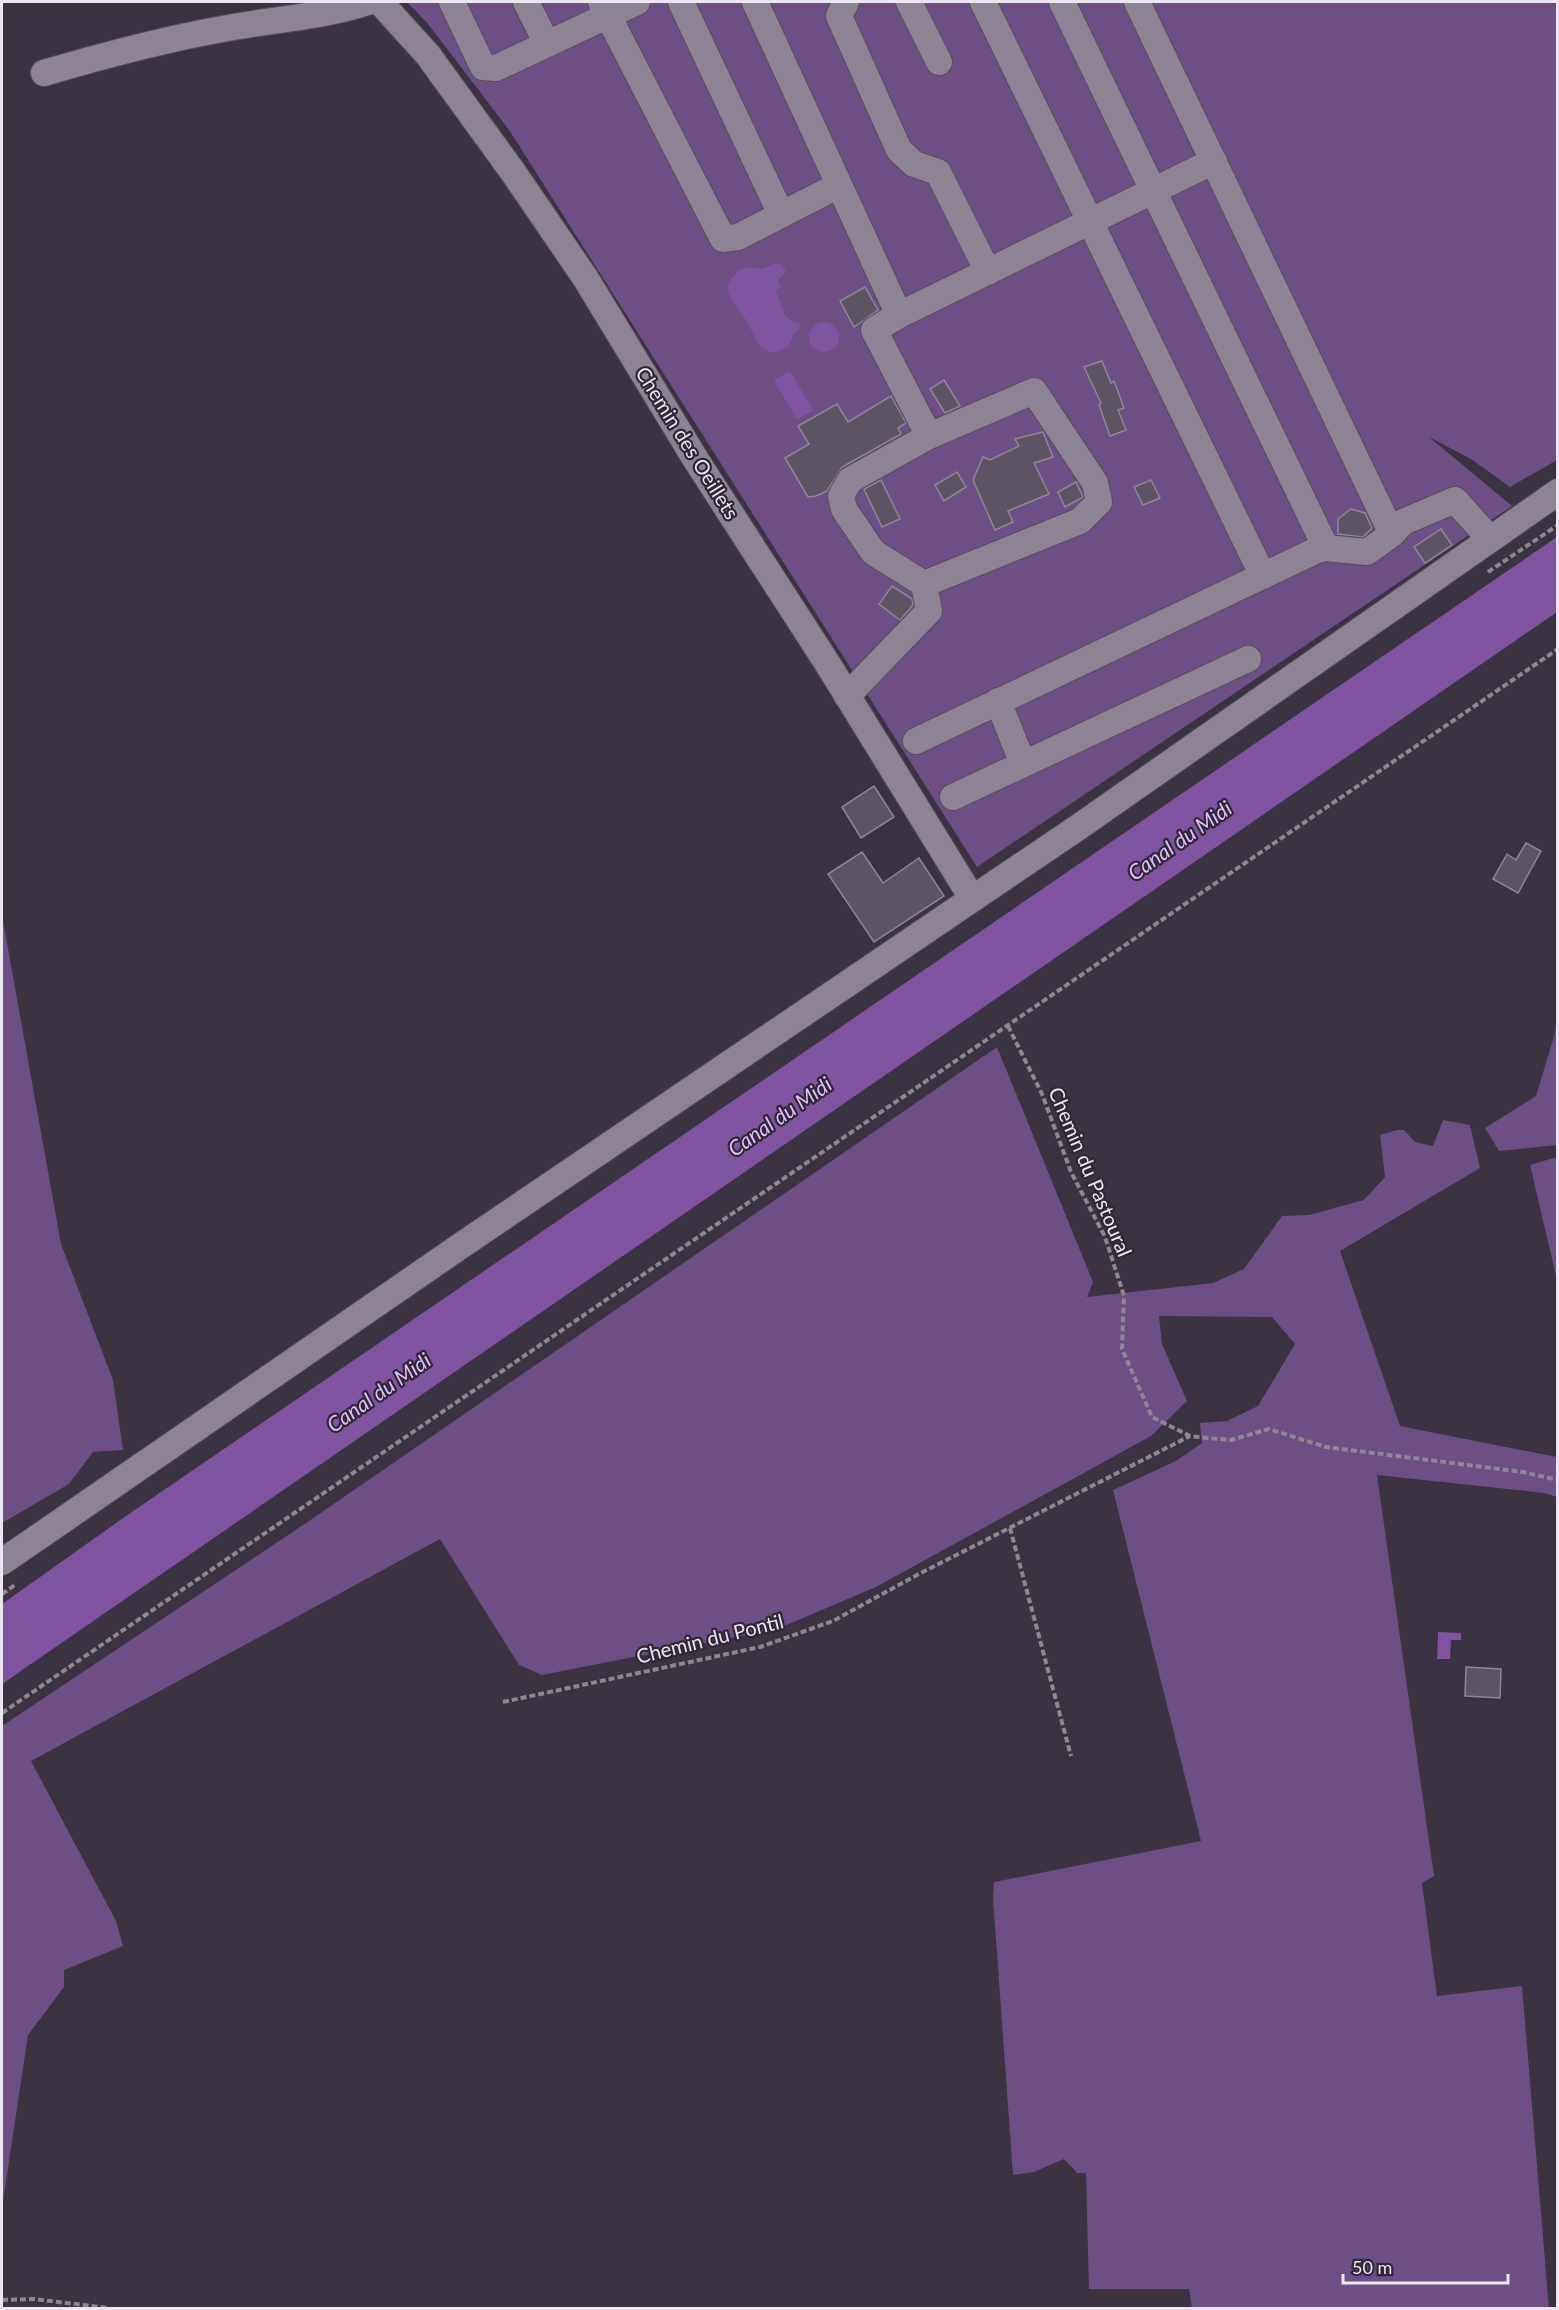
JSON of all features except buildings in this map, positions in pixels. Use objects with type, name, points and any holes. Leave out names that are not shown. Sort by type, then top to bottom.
[{"type":"street","points":[[44,74],[122,50],[231,27],[346,9],[368,2]]},
{"type":"street","name":"Chemin des Oeillets","points":[[380,2],[428,55],[513,172],[586,279],[696,460],[848,696],[972,898]]},
{"type":"street","points":[[452,2],[483,67],[496,68],[547,44],[605,8],[637,2]]},
{"type":"street","points":[[526,2],[547,44]]},
{"type":"street","points":[[681,2],[781,214]]},
{"type":"street","points":[[755,2],[899,315]]},
{"type":"street","points":[[846,2],[839,16],[899,150],[914,164],[938,172],[988,272]]},
{"type":"street","points":[[909,2],[939,62]]},
{"type":"street","points":[[983,2],[1263,576]]},
{"type":"street","points":[[1062,2],[1326,548]]},
{"type":"street","points":[[1137,2],[1392,534]]},
{"type":"street","points":[[605,8],[723,239],[738,237],[839,185]]},
{"type":"street","points":[[929,436],[874,330],[899,315],[1214,161]]},
{"type":"street","points":[[848,696],[929,611],[924,584],[873,552],[844,509],[841,496],[850,480],[929,436],[1034,391],[1095,483],[1099,502],[1080,521],[924,584]]},
{"type":"street","points":[[2,1562],[459,1247],[1090,819],[1557,492]]},
{"type":"street","points":[[916,741],[998,700],[1326,548],[1367,552],[1392,534],[1403,522],[1455,500],[1490,539]]},
{"type":"street","points":[[953,797],[1248,659]]},
{"type":"street","points":[[998,700],[1023,764]]},
{"type":"path","points":[[2,1713],[1557,649]]},
{"type":"path","name":"Chemin du Pastoural","points":[[1007,1025],[1042,1094],[1071,1172],[1106,1237],[1124,1296],[1122,1348],[1152,1417],[1190,1436],[1231,1440],[1269,1430],[1326,1447],[1511,1470],[1557,1480]]},
{"type":"path","name":"Chemin du Pontil","points":[[503,1702],[760,1647],[834,1621],[1190,1436]]},
{"type":"path","points":[[1010,1528],[1071,1756]]},
{"type":"path","points":[[2,2300],[33,2299],[109,2308]]},
{"type":"shaded area","points":[[407,2],[1557,2],[1557,460],[1510,487],[1471,459],[1429,437],[1512,506],[977,867],[509,130],[428,24]]},
{"type":"shaded area","points":[[2,915],[61,1244],[113,1380],[123,1450],[93,1452],[69,1484],[2,1523]]},
{"type":"shaded area","points":[[1557,1016],[1557,1145],[1499,1151],[1485,1128],[1536,1096],[1555,1033]]},
{"type":"shaded area","points":[[997,1047],[1093,1282],[1087,1297],[1213,1283],[1244,1269],[1282,1216],[1309,1215],[1364,1200],[1385,1177],[1380,1135],[1404,1130],[1415,1142],[1433,1146],[1443,1120],[1470,1125],[1480,1168],[1340,1251],[1400,1426],[1557,1457],[1557,1497],[1544,1493],[1377,1475],[1434,1876],[1422,1883],[1437,1996],[1522,1986],[1549,2308],[1192,2308],[1189,2289],[1089,2289],[1086,2173],[1077,2173],[1064,2159],[1034,2172],[1013,2175],[993,1898],[994,1882],[1201,1841],[1113,1490],[1176,1461],[1202,1443],[1200,1423],[1227,1421],[1258,1406],[1295,1344],[1272,1317],[1159,1316],[1162,1344],[1187,1401],[1151,1436],[876,1587],[777,1629],[542,1675],[519,1665],[440,1539],[31,1761],[116,1921],[123,1946],[64,1970],[64,1987],[28,2035],[2,2208],[2,1726],[309,1521]]},
{"type":"shaded area","points":[[1558,1157],[1557,1280],[1530,1165]]},
{"type":"water","points":[[776,263],[782,264],[786,272],[778,280],[781,287],[776,290],[784,313],[792,322],[797,322],[802,326],[794,333],[789,346],[775,353],[764,349],[758,343],[745,318],[732,301],[728,288],[729,282],[742,268],[760,269]]},
{"type":"water","points":[[824,322],[835,326],[839,337],[835,348],[824,352],[813,348],[809,337],[813,326]]},
{"type":"water","points":[[790,371],[813,410],[797,420],[774,380]]},
{"type":"water","name":"Canal du Midi","points":[[1557,537],[1557,612],[2,1684],[2,1604],[126,1516]]},
{"type":"water","points":[[1438,1632],[1461,1633],[1461,1640],[1451,1640],[1450,1659],[1437,1659]]}]
